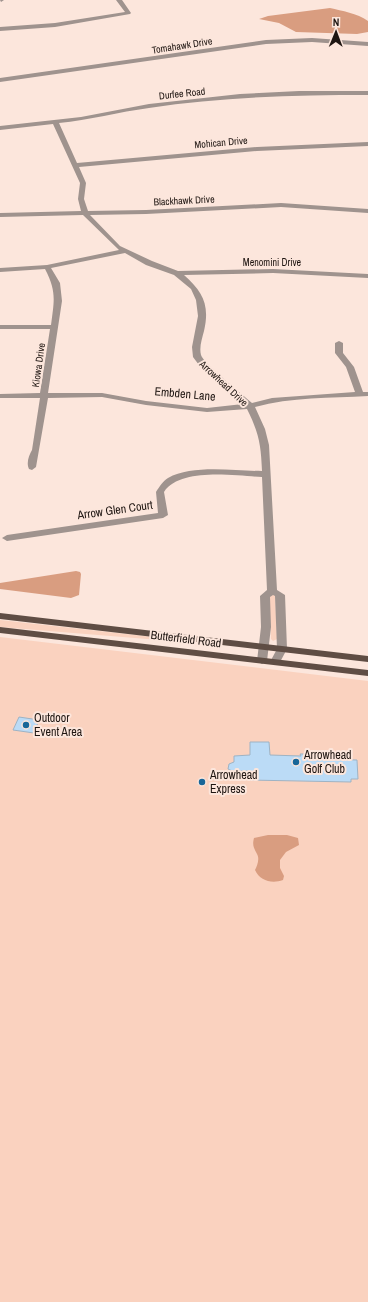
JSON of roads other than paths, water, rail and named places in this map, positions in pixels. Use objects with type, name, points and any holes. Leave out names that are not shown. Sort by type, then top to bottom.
[{"type":"main road","name":"Butterfield Road","points":[[0,616],[368,659]]},
{"type":"main road","name":"Butterfield Road","points":[[0,630],[368,673]]},
{"type":"street","points":[[0,29],[55,25],[128,13],[119,0]]},
{"type":"street","name":"Tomahawk Drive","points":[[0,80],[266,42],[326,40],[368,44]]},
{"type":"street","name":"Durfee Road","points":[[0,128],[96,116],[149,106],[227,97],[284,93],[368,93]]},
{"type":"street","points":[[55,122],[83,183],[81,199],[85,213]]},
{"type":"street","name":"Mohican Drive","points":[[76,165],[271,148],[368,144]]},
{"type":"street","name":"Blackhawk Drive","points":[[0,215],[146,212],[281,205],[368,211]]},
{"type":"street","name":"Arrowhead Drive","points":[[85,213],[113,242],[125,251],[149,263],[177,273],[194,288],[200,300],[202,316],[196,347],[198,357],[205,367],[250,406],[263,436],[272,591]]},
{"type":"street","points":[[0,270],[47,267],[125,251]]},
{"type":"street","name":"Kiowa Drive","points":[[32,467],[33,455],[36,450],[58,301],[56,283],[47,267]]},
{"type":"street","name":"Menomini Drive","points":[[177,273],[273,271],[368,276]]},
{"type":"street","points":[[0,327],[54,327]]},
{"type":"street","points":[[339,343],[339,353],[350,367],[364,394]]},
{"type":"street","name":"Embden Lane","points":[[0,396],[102,395],[199,410],[250,406],[272,400],[290,398],[364,394]]},
{"type":"street","name":"Arrow Glen Court","points":[[7,538],[162,516],[160,492],[173,479],[189,475],[266,474]]},
{"type":"street","name":"Arrowhead Drive","points":[[262,661],[266,627],[264,596],[272,591]]},
{"type":"street","name":"Arrowhead Drive","points":[[272,591],[280,595],[282,649]]},
{"type":"street","points":[[275,662],[282,649]]},
{"type":"place","name":"Outdoor Event Area","points":[[26,725]]},
{"type":"place","name":"Arrowhead Golf Club","points":[[296,762]]},
{"type":"place","name":"Arrowhead Express","points":[[202,782]]}]
